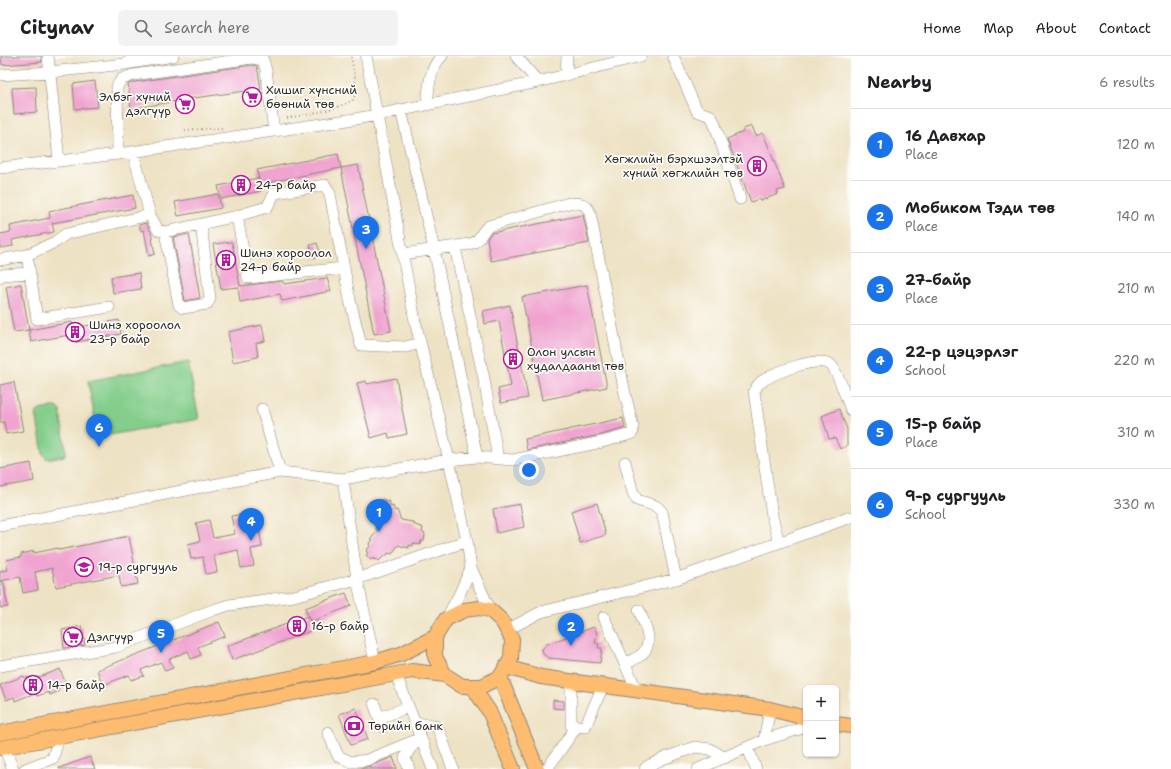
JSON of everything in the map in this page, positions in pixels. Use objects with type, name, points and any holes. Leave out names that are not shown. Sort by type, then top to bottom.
[{"type":"main road","points":[[2,748],[412,671],[445,675],[462,686],[482,686],[503,672],[511,659],[512,639],[502,621],[490,610],[479,608],[464,610],[446,619],[435,637],[435,657],[445,675]]},
{"type":"main road","points":[[0,733],[375,662],[401,654],[435,637]]},
{"type":"main road","points":[[503,672],[770,709],[803,717]]},
{"type":"main road","points":[[503,672],[537,769]]},
{"type":"main road","points":[[472,686],[489,711],[513,769]]},
{"type":"main road","points":[[839,724],[851,726]]},
{"type":"street","points":[[48,56],[59,160]]},
{"type":"street","points":[[0,75],[50,72],[129,60],[173,56]]},
{"type":"street","points":[[366,56],[420,343],[449,460],[467,541],[471,568],[490,610]]},
{"type":"street","points":[[427,105],[430,79],[438,60],[442,56]]},
{"type":"street","points":[[516,56],[538,82]]},
{"type":"street","points":[[566,75],[567,56]]},
{"type":"street","points":[[0,168],[133,152],[273,126],[356,119],[538,82],[641,56]]},
{"type":"street","points":[[673,56],[697,111],[711,116],[714,122],[740,199]]},
{"type":"street","points":[[118,154],[117,86],[122,79],[133,75],[252,58],[263,58],[266,70],[273,126]]},
{"type":"street","points":[[401,110],[434,249],[477,457]]},
{"type":"street","points":[[133,152],[150,215],[158,230],[165,232],[237,216],[268,207],[275,193],[325,185],[330,194],[361,345],[406,348],[420,343]]},
{"type":"street","points":[[0,526],[280,472],[343,479],[449,460],[477,457],[513,460],[631,434],[633,431],[633,426],[624,389],[590,213],[587,207],[580,203],[569,203],[489,226],[485,228],[480,239],[475,243],[403,254]]},
{"type":"street","points":[[0,260],[27,255],[54,242],[66,234],[150,215]]},
{"type":"street","points":[[237,216],[248,278],[344,268]]},
{"type":"street","points":[[165,232],[179,305],[183,308],[207,304],[210,299],[201,224]]},
{"type":"street","points":[[455,247],[484,379],[498,459]]},
{"type":"street","points":[[27,255],[37,319],[108,307]]},
{"type":"street","points":[[0,277],[1,275],[30,273]]},
{"type":"street","points":[[779,543],[772,516],[754,391],[761,382],[784,370],[807,363],[823,361],[832,365],[851,410]]},
{"type":"street","points":[[262,410],[280,472]]},
{"type":"street","points":[[625,462],[637,500],[656,506],[662,512],[676,579]]},
{"type":"street","points":[[343,479],[357,579],[375,662]]},
{"type":"street","points":[[507,630],[541,612],[676,579],[851,517]]},
{"type":"street","points":[[0,666],[116,647],[229,605],[294,596],[357,579],[467,541]]},
{"type":"street","points":[[446,619],[471,568]]},
{"type":"street","points":[[625,664],[642,654],[648,644],[648,634],[639,610]]},
{"type":"street","points":[[604,617],[638,691]]},
{"type":"street","points":[[396,675],[433,769]]},
{"type":"street","points":[[571,681],[571,725],[577,726],[585,727],[603,686]]},
{"type":"street","points":[[374,704],[381,723],[408,707]]},
{"type":"street","points":[[764,740],[770,709]]},
{"type":"street","points":[[415,723],[433,725],[438,728],[453,769]]},
{"type":"street","points":[[547,769],[577,726]]},
{"type":"street","points":[[698,769],[764,740],[803,728]]},
{"type":"street","points":[[328,732],[338,756],[351,762],[366,760],[421,738]]},
{"type":"street","points":[[25,769],[53,758],[59,737]]},
{"type":"street","points":[[409,769],[405,758],[409,750],[421,738]]},
{"type":"street","points":[[645,769],[665,758],[695,747],[710,749],[725,758]]},
{"type":"street","points":[[2,748],[13,769]]},
{"type":"street","points":[[748,748],[756,769]]},
{"type":"path","points":[[273,126],[342,106],[353,100],[357,89],[350,56]]},
{"type":"path","points":[[185,130],[229,127]]},
{"type":"green space","points":[[188,362],[199,419],[98,437],[88,381]]},
{"type":"green space","points":[[57,407],[60,411],[66,452],[64,456],[48,459],[43,454],[36,413],[40,410]]},
{"type":"building","points":[[1,56],[41,56],[42,62],[2,65]]},
{"type":"building","points":[[252,65],[257,66],[261,89],[194,98],[131,109],[128,84]]},
{"type":"building","points":[[95,81],[98,107],[75,109],[73,84]]},
{"type":"building","points":[[36,87],[37,112],[14,114],[12,88]]},
{"type":"building","name":"Хөгжлийн бэрхшээлтэй хүний хөгжлийн төв","points":[[752,126],[756,136],[763,133],[785,189],[777,191],[778,194],[760,201],[758,199],[751,202],[727,139],[743,132],[743,129]]},
{"type":"building","points":[[338,154],[341,168],[260,184],[257,170]]},
{"type":"building","points":[[358,165],[391,331],[374,334],[341,168]]},
{"type":"building","points":[[258,178],[261,191],[221,199],[218,186]]},
{"type":"building","points":[[218,194],[221,208],[178,216],[175,202]]},
{"type":"building","points":[[133,195],[135,208],[52,223],[54,232],[12,240],[13,246],[0,248],[0,234],[11,232],[10,226],[50,218],[49,211]]},
{"type":"building","points":[[583,215],[589,243],[491,261],[487,239],[491,233]]},
{"type":"building","points":[[146,223],[151,232],[155,254],[149,256],[144,230],[141,231],[139,225]]},
{"type":"building","points":[[189,234],[200,298],[185,301],[173,237]]},
{"type":"building","name":"Шинэ хороолол 24-р байр","points":[[232,242],[240,286],[282,281],[284,284],[327,278],[331,291],[282,301],[280,294],[240,302],[238,287],[221,289],[213,244]]},
{"type":"building","points":[[317,243],[321,256],[314,258],[310,245]]},
{"type":"building","points":[[139,273],[141,289],[113,293],[111,277]]},
{"type":"building","points":[[21,284],[29,330],[14,332],[6,287]]},
{"type":"building","name":"Олон улсын худалдааны төв","points":[[587,285],[607,387],[542,400],[522,297]]},
{"type":"building","name":"Олон улсын худалдааны төв","points":[[510,305],[528,398],[501,403],[498,389],[511,386],[499,321],[485,324],[483,311]]},
{"type":"building","points":[[119,320],[121,334],[76,342],[74,328]]},
{"type":"building","points":[[72,322],[75,334],[31,342],[29,330]]},
{"type":"building","points":[[262,325],[265,341],[256,343],[258,357],[233,362],[228,332]]},
{"type":"building","points":[[396,378],[407,434],[389,438],[388,433],[371,438],[357,383],[366,381],[367,384]]},
{"type":"building","points":[[14,382],[23,431],[6,434],[4,422],[0,422],[0,385]]},
{"type":"building","points":[[839,409],[847,429],[847,446],[840,449],[835,438],[829,439],[822,416]]},
{"type":"building","points":[[623,418],[625,428],[600,435],[527,450],[525,439]]},
{"type":"building","points":[[31,463],[34,481],[0,487],[0,469]]},
{"type":"building","points":[[384,499],[385,502],[389,501],[391,507],[393,506],[395,511],[397,510],[401,520],[413,522],[413,524],[423,528],[422,532],[425,534],[424,541],[421,541],[420,545],[413,543],[413,546],[409,545],[409,548],[398,545],[392,554],[388,553],[386,557],[384,556],[379,561],[376,559],[374,560],[373,558],[371,560],[366,555],[368,553],[366,551],[370,546],[369,544],[373,540],[371,539],[377,531],[371,515],[371,511],[373,510],[372,506],[376,505],[375,502]]},
{"type":"building","points":[[597,503],[606,535],[580,543],[571,511]]},
{"type":"building","points":[[520,504],[524,527],[497,533],[493,509]]},
{"type":"building","points":[[245,514],[248,530],[259,528],[262,547],[251,549],[254,566],[241,568],[238,550],[214,555],[217,572],[206,574],[203,557],[191,559],[188,544],[200,541],[196,523],[209,520],[213,538],[235,534],[231,516]]},
{"type":"building","name":"19-р сургууль","points":[[129,536],[138,584],[121,587],[119,575],[56,587],[52,568],[35,572],[38,590],[23,593],[20,577],[0,581],[0,571],[8,570],[6,560],[21,557],[21,554],[58,548],[59,550]]},
{"type":"building","points":[[3,581],[8,607],[0,608],[0,582]]},
{"type":"building","points":[[346,593],[351,606],[310,622],[305,608]]},
{"type":"building","name":"16-р байр","points":[[308,616],[313,630],[232,660],[227,646]]},
{"type":"building","points":[[219,622],[225,636],[198,647],[201,655],[191,659],[188,651],[169,659],[173,668],[165,671],[161,662],[141,670],[144,676],[131,680],[129,675],[103,685],[97,670]]},
{"type":"building","name":"Дэлгүүр","points":[[82,626],[85,645],[64,648],[62,630]]},
{"type":"building","points":[[594,627],[597,634],[595,643],[599,644],[598,648],[602,648],[600,663],[549,658],[543,654],[542,649],[547,644]]},
{"type":"building","name":"14-р байр","points":[[60,669],[66,685],[58,688],[59,691],[50,695],[49,692],[37,696],[35,693],[15,701],[14,697],[6,700],[0,685],[24,676],[25,678],[28,677],[30,681]]},
{"type":"building","points":[[553,700],[564,701],[564,709],[553,708]]},
{"type":"building","name":"Төрийн банк","points":[[356,708],[368,739],[351,745],[339,714]]},
{"type":"building","points":[[90,757],[95,769],[59,769],[59,768]]},
{"type":"building","points":[[393,757],[397,769],[357,769],[370,766]]},
{"type":"place","name":"Хишиг хүнсний бөөний төв","points":[[252,97]]},
{"type":"place","name":"Элбэг хүний дэлгүүр","points":[[185,104]]},
{"type":"place","name":"Хөгжлийн бэрхшээлтэй хүний хөгжлийн төв","points":[[757,166]]},
{"type":"place","name":"24-р байр","points":[[241,185]]},
{"type":"place","name":"27-байр","points":[[366,249]]},
{"type":"place","name":"Шинэ хороолол 24-р байр","points":[[226,260]]},
{"type":"place","name":"Шинэ хороолол 23-р байр","points":[[75,332]]},
{"type":"place","name":"Олон улсын худалдааны төв","points":[[513,359]]},
{"type":"place","name":"9-р сургууль","points":[[99,447]]},
{"type":"place","name":"16 Давхар","points":[[379,532]]},
{"type":"place","name":"22-р цэцэрлэг","points":[[251,541]]},
{"type":"place","name":"19-р сургууль","points":[[84,567]]},
{"type":"place","name":"16-р байр","points":[[297,626]]},
{"type":"place","name":"Дэлгүүр","points":[[73,637]]},
{"type":"place","name":"Мобиком Тэди төв","points":[[571,646]]},
{"type":"place","name":"15-р байр","points":[[161,653]]},
{"type":"place","name":"14-р байр","points":[[33,685]]},
{"type":"place","name":"Төрийн банк","points":[[354,726]]}]
